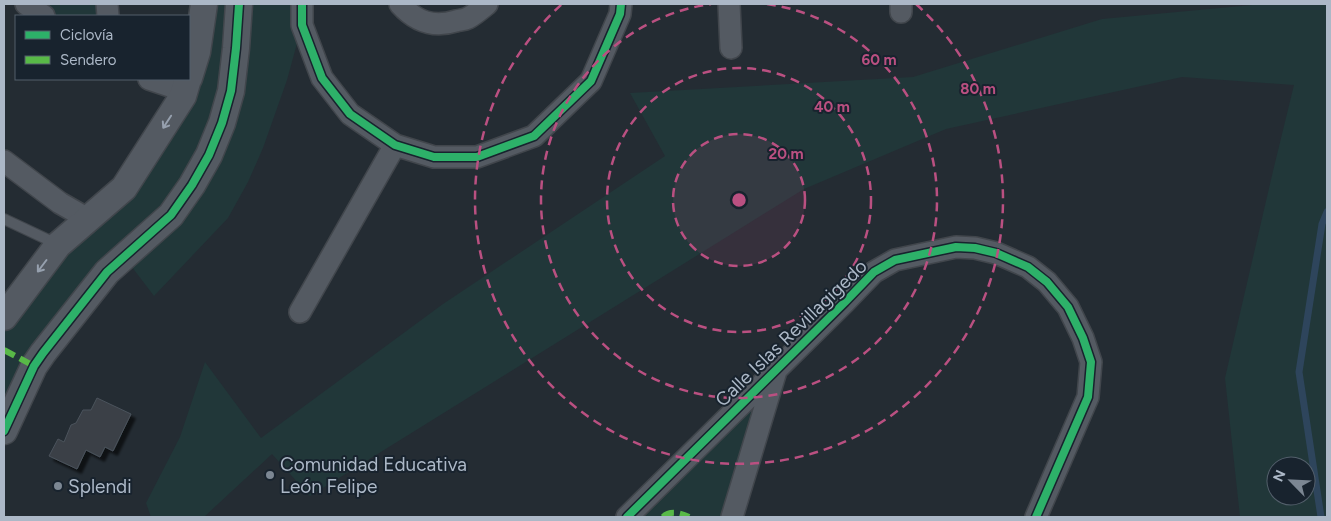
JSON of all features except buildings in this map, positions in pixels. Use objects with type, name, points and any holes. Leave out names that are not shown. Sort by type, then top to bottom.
[{"type":"street","points":[[26,4],[42,15]]},
{"type":"street","points":[[4,431],[34,366],[43,353],[107,272],[125,258],[171,215],[210,155],[231,91],[239,4]]},
{"type":"street","points":[[302,4],[302,25],[322,78],[350,114],[395,145],[434,157],[477,157],[534,136],[592,81],[620,14],[621,4]]},
{"type":"street","points":[[400,4],[408,13],[433,24],[449,23],[468,18],[486,4]]},
{"type":"street","points":[[729,4],[731,48]]},
{"type":"street","points":[[190,74],[211,5]]},
{"type":"street","points":[[4,317],[58,245],[124,188],[183,96],[187,83],[159,80]]},
{"type":"street","points":[[300,312],[395,145]]},
{"type":"street","points":[[4,161],[60,204],[88,219]]},
{"type":"street","name":"Calle Islas Revillagigedo","points":[[627,517],[874,272],[895,260],[956,247],[974,248],[996,253],[1028,267],[1048,282],[1068,307],[1083,338],[1091,362],[1088,396],[1036,517]]},
{"type":"street","name":"Calle Islas Revillagigedo","points":[[732,517],[777,368]]},
{"type":"lane","points":[[4,220],[58,245]]},
{"type":"green space","points":[[26,4],[107,4],[108,15],[42,15]]},
{"type":"green space","points":[[204,4],[302,4],[302,25],[287,80],[263,148],[248,182],[228,218],[154,296],[125,258],[4,431],[4,317],[124,188],[183,96],[187,80],[190,80],[190,65]]},
{"type":"green space","points":[[1263,4],[1327,4],[1327,517],[1240,517],[1225,378],[1294,85],[1182,77],[946,129],[804,189],[310,496],[272,454],[204,517],[151,517],[146,503],[180,437],[205,362],[261,438],[443,304],[665,156],[630,93],[913,77],[1102,19]]},
{"type":"green space","points":[[777,368],[732,517],[627,517]]},
{"type":"waterway","points":[[1321,517],[1299,372],[1322,224],[1327,212]]},
{"type":"marked path","points":[[4,350],[34,366]]},
{"type":"marked path","points":[[663,517],[669,513],[679,513],[689,517]]},
{"type":"cycle path","points":[[4,431],[34,366],[43,353],[107,272],[171,215],[192,185],[209,155],[222,123],[231,91],[239,4]]},
{"type":"cycle path","points":[[302,4],[302,25],[322,78],[350,114],[395,145],[434,157],[477,157],[534,136],[591,81],[620,14],[621,4]]},
{"type":"cycle path","points":[[627,517],[874,272],[895,260],[956,247],[975,248],[996,253],[1028,267],[1047,282],[1068,307],[1083,338],[1091,362],[1088,397],[1036,517]]},
{"type":"place","name":"Comunidad Educativa León Felipe","points":[[270,475]]},
{"type":"place","name":"Splendi","points":[[58,486]]}]
